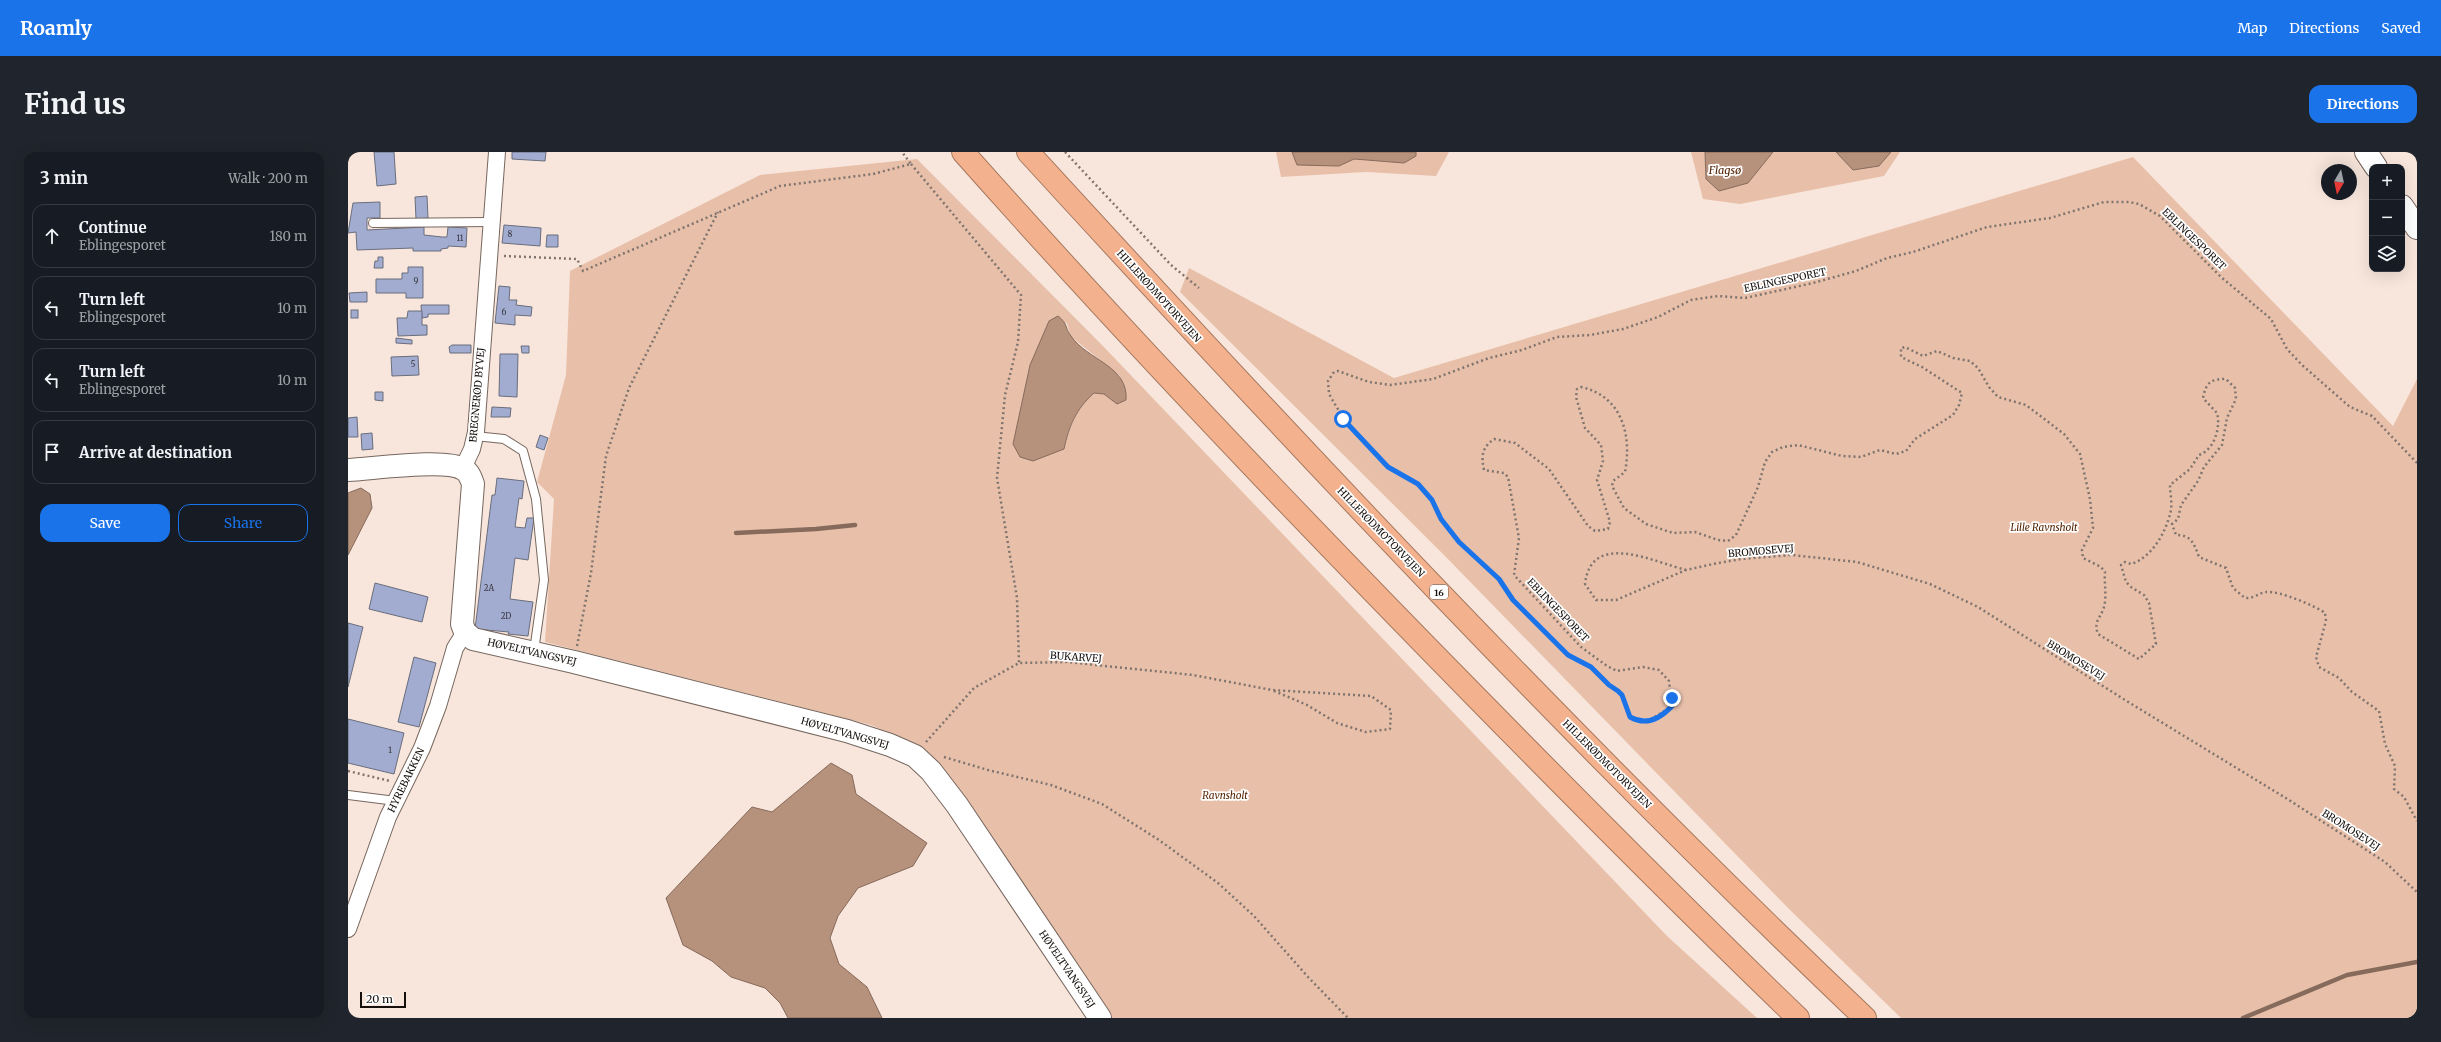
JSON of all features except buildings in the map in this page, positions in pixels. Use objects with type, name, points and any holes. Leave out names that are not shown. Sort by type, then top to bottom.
[{"type":"highway","points":[[964,152],[1160,367],[1343,562],[1563,785],[1798,1018]]},
{"type":"highway","name":"HILLERØDMOTORVEJEN","points":[[1028,152],[1379,531],[1587,744],[1865,1018]]},
{"type":"street","name":"BREGNERØD BYVEJ","points":[[463,468],[475,436],[497,152]]},
{"type":"street","points":[[2366,152],[2374,164]]},
{"type":"street","points":[[2405,210],[2417,228]]},
{"type":"street","points":[[348,470],[443,464],[463,468],[470,475],[473,484],[462,624],[465,632]]},
{"type":"street","name":"HØVELTVANGSVEJ","points":[[465,632],[473,639],[534,652],[848,731],[890,745],[915,756],[931,771],[957,805],[1100,1018]]},
{"type":"street","name":"HYREBAKKEN","points":[[348,929],[396,802],[422,748],[438,706],[455,648],[465,632]]},
{"type":"lane","points":[[373,223],[491,222]]},
{"type":"lane","points":[[475,436],[504,439],[523,451],[536,499],[544,580],[534,652]]},
{"type":"lane","points":[[348,795],[396,802]]},
{"type":"path","points":[[902,152],[1021,295],[1018,342],[1005,395],[997,478],[1017,598],[1019,663]]},
{"type":"path","points":[[1065,152],[1171,265],[1199,288]]},
{"type":"path","points":[[489,256],[577,259],[583,271],[780,186],[873,174],[911,164]]},
{"type":"path","name":"EBLINGESPORET","points":[[2417,463],[2372,416],[2350,407],[2299,361],[2287,349],[2271,319],[2226,282],[2160,216],[2139,204],[2129,202],[2104,202],[2050,218],[1987,227],[1913,252],[1887,258],[1856,271],[1814,283],[1745,298],[1718,296],[1691,300],[1658,317],[1623,329],[1590,335],[1557,337],[1522,350],[1489,358],[1433,379],[1390,386],[1369,382],[1338,371],[1334,372],[1328,380],[1329,394],[1338,413],[1350,428],[1388,467],[1418,484],[1432,500],[1441,519],[1459,542],[1499,579],[1516,604],[1568,655],[1591,667],[1609,685],[1622,695],[1630,717],[1647,722],[1672,706],[1669,681],[1659,670],[1643,667],[1617,671],[1607,666],[1581,647],[1514,575],[1519,538],[1508,477],[1504,473],[1484,470],[1482,456],[1486,444],[1494,439],[1515,443],[1549,469],[1588,526],[1596,531],[1608,529],[1610,522],[1597,480],[1603,461],[1601,445],[1585,428],[1576,396],[1577,390],[1581,387],[1600,394],[1612,404],[1622,419],[1627,446],[1625,472],[1613,481],[1612,486],[1624,508],[1640,521],[1660,529],[1680,534],[1695,532],[1718,540],[1728,541],[1736,535],[1758,487],[1765,462],[1772,452],[1783,447],[1798,445],[1842,456],[1861,457],[1880,450],[1896,454],[1906,451],[1915,440],[1953,415],[1959,405],[1962,393],[1922,367],[1901,357],[1901,348],[1905,347],[1923,356],[1937,351],[1970,361],[1978,368],[1989,387],[1998,397],[2016,404],[2026,405],[2064,434],[2080,454],[2090,499],[2093,528],[2082,550],[2083,558],[2101,567],[2105,572],[2104,608],[2098,617],[2095,627],[2098,634],[2139,659],[2156,644],[2152,615],[2144,595],[2131,588],[2124,578],[2121,565],[2125,562],[2130,564],[2143,559],[2154,546],[2171,513],[2170,485],[2190,469],[2199,455],[2204,454],[2210,448],[2218,431],[2217,413],[2202,398],[2206,385],[2213,379],[2226,379],[2235,388],[2236,399],[2227,418],[2222,445],[2204,467],[2198,481],[2182,505],[2181,512],[2172,524],[2172,529],[2176,535],[2182,534],[2188,537],[2196,548],[2199,557],[2226,568],[2234,588],[2245,598],[2266,592],[2306,602],[2325,613],[2326,621],[2316,657],[2317,665],[2321,670],[2339,678],[2352,692],[2379,711],[2385,744],[2395,766],[2394,789],[2404,797],[2417,821]]},
{"type":"path","points":[[574,662],[591,573],[606,456],[629,388],[718,212]]},
{"type":"path","name":"BROMOSEVEJ","points":[[1686,570],[1618,552],[1596,558],[1587,570],[1585,584],[1596,600],[1616,600],[1686,570],[1741,559],[1792,555],[1857,562],[1930,584],[1978,607],[2125,700],[2289,800],[2385,862],[2417,892]]},
{"type":"path","name":"BUKARVEJ","points":[[915,756],[937,727],[974,688],[1019,663],[1067,662],[1193,675],[1272,690],[1371,696],[1391,710],[1390,729],[1366,732],[1337,723],[1307,705],[1272,690]]},
{"type":"path","points":[[942,756],[988,770],[1051,785],[1102,804],[1159,840],[1218,884],[1254,916],[1308,977],[1348,1018]]},
{"type":"path","points":[[348,771],[404,785]]},
{"type":"green space","points":[[1276,152],[1292,152],[1297,165],[1339,166],[1354,159],[1404,163],[1416,156],[1416,152],[1449,152],[1436,176],[1366,172],[1281,177]]},
{"type":"green space","points":[[1691,152],[1705,152],[1706,179],[1748,183],[1773,152],[1836,152],[1853,170],[1879,166],[1891,152],[1900,152],[1884,176],[1740,204],[1703,199]]},
{"type":"green space","name":"Lille Ravnsholt","points":[[2133,157],[2393,426],[2417,379],[2417,1018],[1901,1018],[1788,908],[1445,556],[1180,292],[1189,268],[1394,378]]},
{"type":"green space","name":"Ravnsholt","points":[[917,159],[1102,345],[1667,936],[1757,1018],[1112,1018],[920,747],[871,725],[545,642],[554,499],[537,482],[566,375],[570,271],[760,175]],"holes":[[[1049,321],[1067,323],[1070,336],[1120,376],[1117,404],[1104,394],[1094,393],[1074,418],[1064,449],[1013,444],[1030,365]]]},
{"type":"water","points":[[1292,152],[1416,152],[1416,156],[1404,163],[1354,159],[1339,166],[1297,165]]},
{"type":"water","name":"Flagsø","points":[[1705,152],[1773,152],[1748,183],[1719,191],[1706,179]]},
{"type":"water","points":[[1836,152],[1891,152],[1879,166],[1853,170]]},
{"type":"water","points":[[1058,316],[1064,322],[1069,333],[1078,344],[1106,364],[1121,379],[1125,388],[1126,400],[1117,404],[1104,394],[1094,393],[1082,405],[1074,418],[1064,449],[1033,461],[1020,457],[1013,444],[1030,365],[1049,321]]},
{"type":"water","points":[[361,488],[370,494],[372,508],[348,555],[348,493]]},
{"type":"water","points":[[831,763],[852,775],[856,794],[927,843],[913,866],[858,888],[838,916],[830,938],[839,964],[867,987],[882,1018],[788,1018],[780,1003],[765,988],[731,977],[712,961],[683,945],[666,898],[752,807],[772,812]]},
{"type":"waterway","points":[[736,533],[816,529],[855,525]]},
{"type":"waterway","points":[[2243,1018],[2347,975],[2417,962]]},
{"type":"route","points":[[1343,419],[1350,428],[1370,446],[1388,467],[1412,479],[1428,494],[1437,508],[1441,519],[1459,542],[1499,579],[1513,600],[1568,655],[1591,667],[1609,685],[1622,695],[1630,717],[1638,721],[1647,722],[1653,720],[1669,710],[1672,706],[1672,698]]}]
